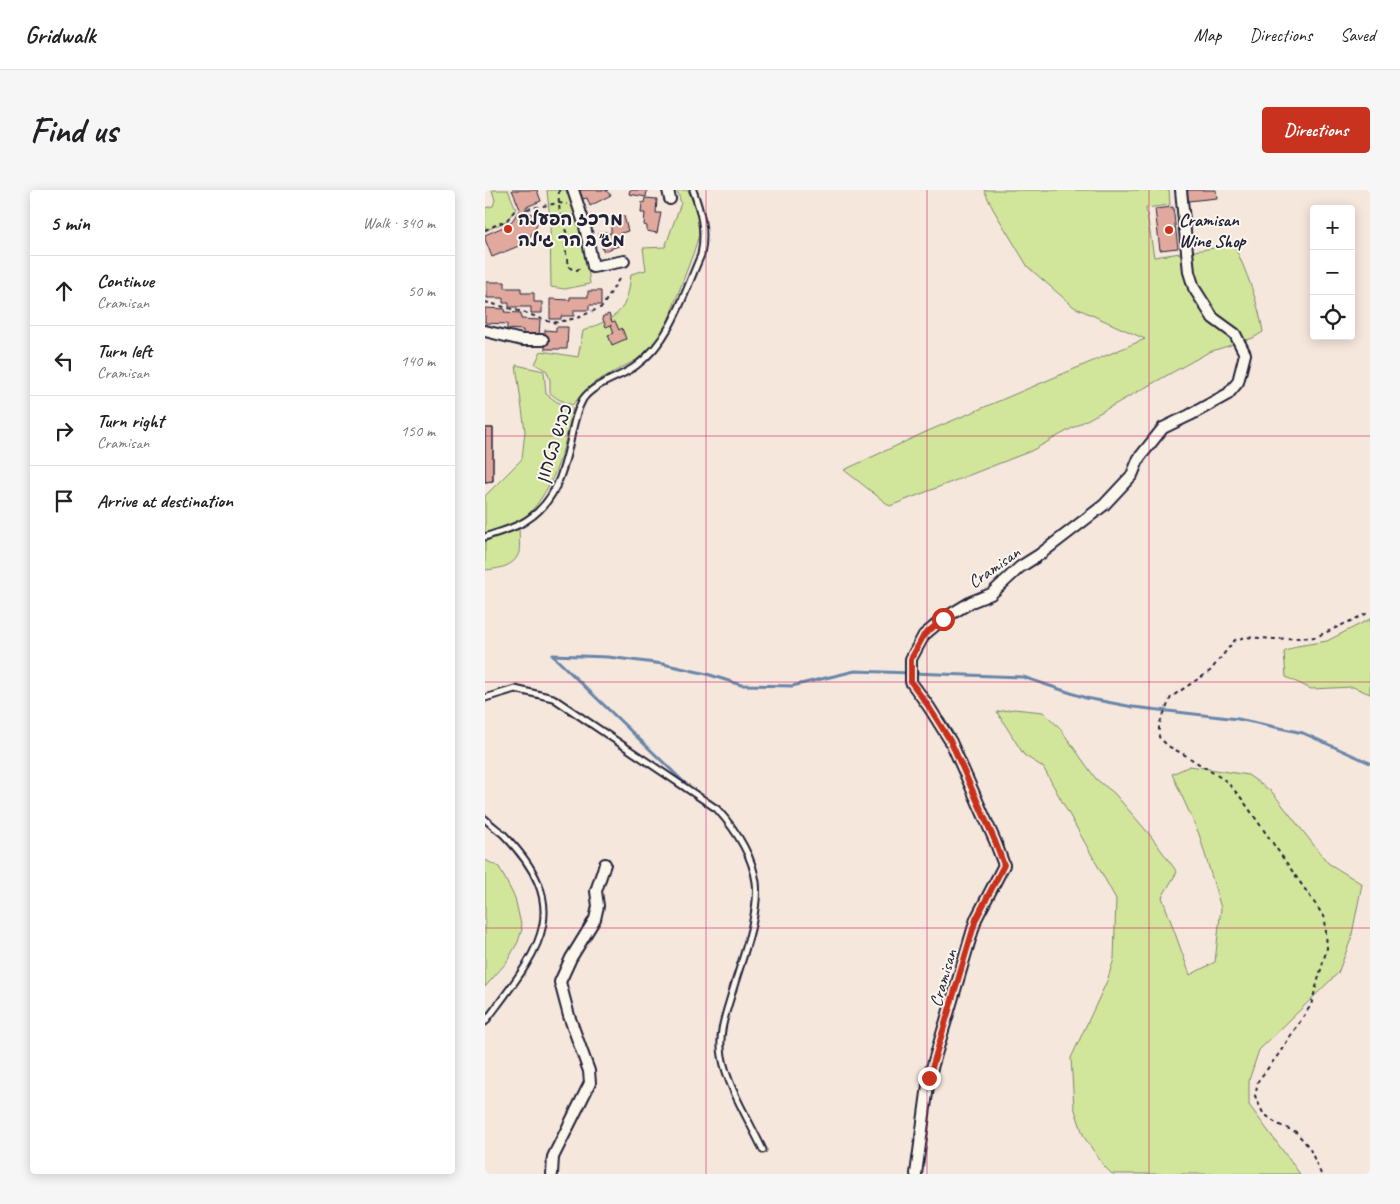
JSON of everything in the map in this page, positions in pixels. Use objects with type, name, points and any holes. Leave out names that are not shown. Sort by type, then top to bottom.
[{"type":"street","points":[[573,190],[585,226],[593,267],[624,261]]},
{"type":"street","name":"Cramisan","points":[[916,1174],[929,1078],[976,919],[1004,865],[951,742],[911,682],[911,659],[924,635],[943,619],[971,602],[991,594],[1020,567],[1039,555],[1104,505],[1132,475],[1139,458],[1163,428],[1190,416],[1228,394],[1238,382],[1245,354],[1235,334],[1213,318],[1194,288],[1189,272],[1181,190]]},
{"type":"street","points":[[485,331],[522,340],[543,340]]},
{"type":"street","points":[[552,1174],[553,1157],[590,1083],[589,1071],[569,1016],[560,982],[571,958],[595,919],[597,906],[596,892],[605,864]]},
{"type":"lane","name":"כביש בטחון","points":[[485,537],[527,520],[549,500],[563,469],[574,421],[584,398],[593,390],[637,366],[659,344],[668,331],[701,255],[704,243],[704,228],[693,190]]},
{"type":"lane","points":[[485,698],[515,689],[553,698],[717,809],[733,826],[748,858],[755,881],[755,898],[752,922],[721,1029],[721,1055],[729,1081],[763,1150]]},
{"type":"lane","points":[[485,820],[503,834],[530,868],[540,886],[545,908],[543,927],[533,955],[485,1022]]},
{"type":"path","points":[[559,190],[561,218],[569,236],[581,248]]},
{"type":"path","points":[[527,209],[559,203]]},
{"type":"path","points":[[485,230],[507,220],[516,209]]},
{"type":"path","points":[[569,236],[565,247],[568,266],[577,270],[582,267],[584,262]]},
{"type":"path","points":[[485,302],[553,322],[577,318],[602,306],[619,279]]},
{"type":"path","points":[[1321,1174],[1309,1147],[1296,1132],[1277,1124],[1263,1113],[1255,1096],[1258,1081],[1278,1055],[1311,1005],[1327,948],[1325,918],[1242,799],[1226,780],[1168,746],[1159,737],[1159,725],[1171,697],[1210,671],[1235,640],[1246,637],[1274,639],[1316,637],[1370,612]]},
{"type":"green space","points":[[492,190],[508,190],[516,209],[505,222],[485,231],[485,208],[493,206],[495,200]]},
{"type":"green space","points":[[547,190],[569,190],[584,238],[590,284],[565,289],[551,287],[550,219]]},
{"type":"green space","points":[[677,190],[688,190],[699,218],[699,235],[665,329],[652,346],[636,360],[593,383],[572,405],[558,399],[550,393],[550,380],[547,371],[535,364],[541,351],[578,357],[583,331],[613,317],[619,312],[627,298],[631,274],[646,270],[643,248],[665,247],[681,203]]},
{"type":"green space","points":[[984,190],[1169,190],[1170,205],[1146,208],[1154,257],[1234,245],[1251,287],[1263,332],[1253,338],[1209,352],[1031,451],[890,506],[844,470],[928,431],[1145,339],[1074,307],[1028,267],[993,209]]},
{"type":"green space","points":[[516,365],[544,371],[546,394],[557,402],[573,408],[556,470],[541,498],[519,524],[519,552],[517,557],[510,564],[485,570],[485,496],[522,459],[525,431]]},
{"type":"green space","points":[[1370,619],[1370,694],[1353,687],[1311,689],[1286,677],[1284,652],[1297,646],[1327,641]]},
{"type":"green space","points":[[1014,709],[1043,712],[1059,727],[1096,779],[1114,793],[1150,835],[1177,872],[1162,897],[1190,975],[1215,962],[1221,908],[1199,834],[1172,774],[1190,766],[1248,775],[1272,792],[1328,863],[1362,884],[1351,939],[1338,973],[1259,1050],[1249,1080],[1249,1105],[1300,1174],[1112,1174],[1104,1166],[1084,1137],[1074,1107],[1071,1058],[1107,981],[1114,959],[1116,899],[1043,767],[1024,755],[997,712]]},
{"type":"green space","points":[[485,860],[499,867],[515,898],[522,929],[518,942],[506,963],[485,987]]},
{"type":"building","points":[[512,190],[537,190],[541,201],[526,207],[526,211],[541,219],[526,243],[492,257],[485,235],[510,224],[520,209]]},
{"type":"building","points":[[579,190],[608,190],[606,191],[611,195],[590,206],[587,198],[582,199]]},
{"type":"building","points":[[630,190],[647,190],[646,197],[629,194]]},
{"type":"building","points":[[1187,190],[1216,190],[1217,198],[1188,201]]},
{"type":"building","points":[[645,198],[657,199],[656,213],[661,213],[657,233],[647,231],[647,226],[644,225],[645,213],[641,213],[642,202],[644,203]]},
{"type":"building","points":[[1173,207],[1178,248],[1160,250],[1155,209]]},
{"type":"building","points":[[624,216],[628,231],[618,234],[622,245],[603,251],[599,233],[611,233],[611,221]]},
{"type":"building","points":[[487,282],[505,282],[505,288],[521,288],[521,293],[534,293],[534,302],[542,302],[542,313],[531,313],[531,307],[509,307],[509,303],[503,303],[503,298],[487,298]]},
{"type":"building","points":[[588,291],[601,291],[601,305],[589,305],[589,310],[574,310],[574,316],[561,316],[561,319],[550,319],[550,299],[570,300],[570,297],[588,297]]},
{"type":"building","points":[[485,308],[505,309],[504,312],[521,313],[521,319],[540,320],[539,337],[523,336],[523,330],[507,329],[507,324],[485,323]]},
{"type":"building","points":[[609,314],[612,322],[615,321],[619,330],[622,328],[626,339],[612,345],[608,335],[614,333],[611,325],[606,327],[602,317]]},
{"type":"building","points":[[556,327],[568,327],[567,349],[545,349],[545,330],[556,331]]},
{"type":"building","points":[[485,428],[493,428],[493,481],[485,482]]},
{"type":"building","points":[[485,428],[493,428],[493,481],[485,482]]},
{"type":"waterway","points":[[691,789],[552,655],[608,657],[663,664],[707,674],[741,685],[792,686],[855,671],[1023,677],[1086,698],[1133,707],[1238,719],[1303,733],[1370,763]]},
{"type":"place","name":"מרכז הפעלה מג\"ב הר גילה","points":[[508,229]]},
{"type":"place","name":"Cramisan Wine Shop","points":[[1169,230]]},
{"type":"route","points":[[929,1078],[960,979],[976,919],[1004,865],[951,742],[911,682],[911,659],[924,635],[943,619]]}]
